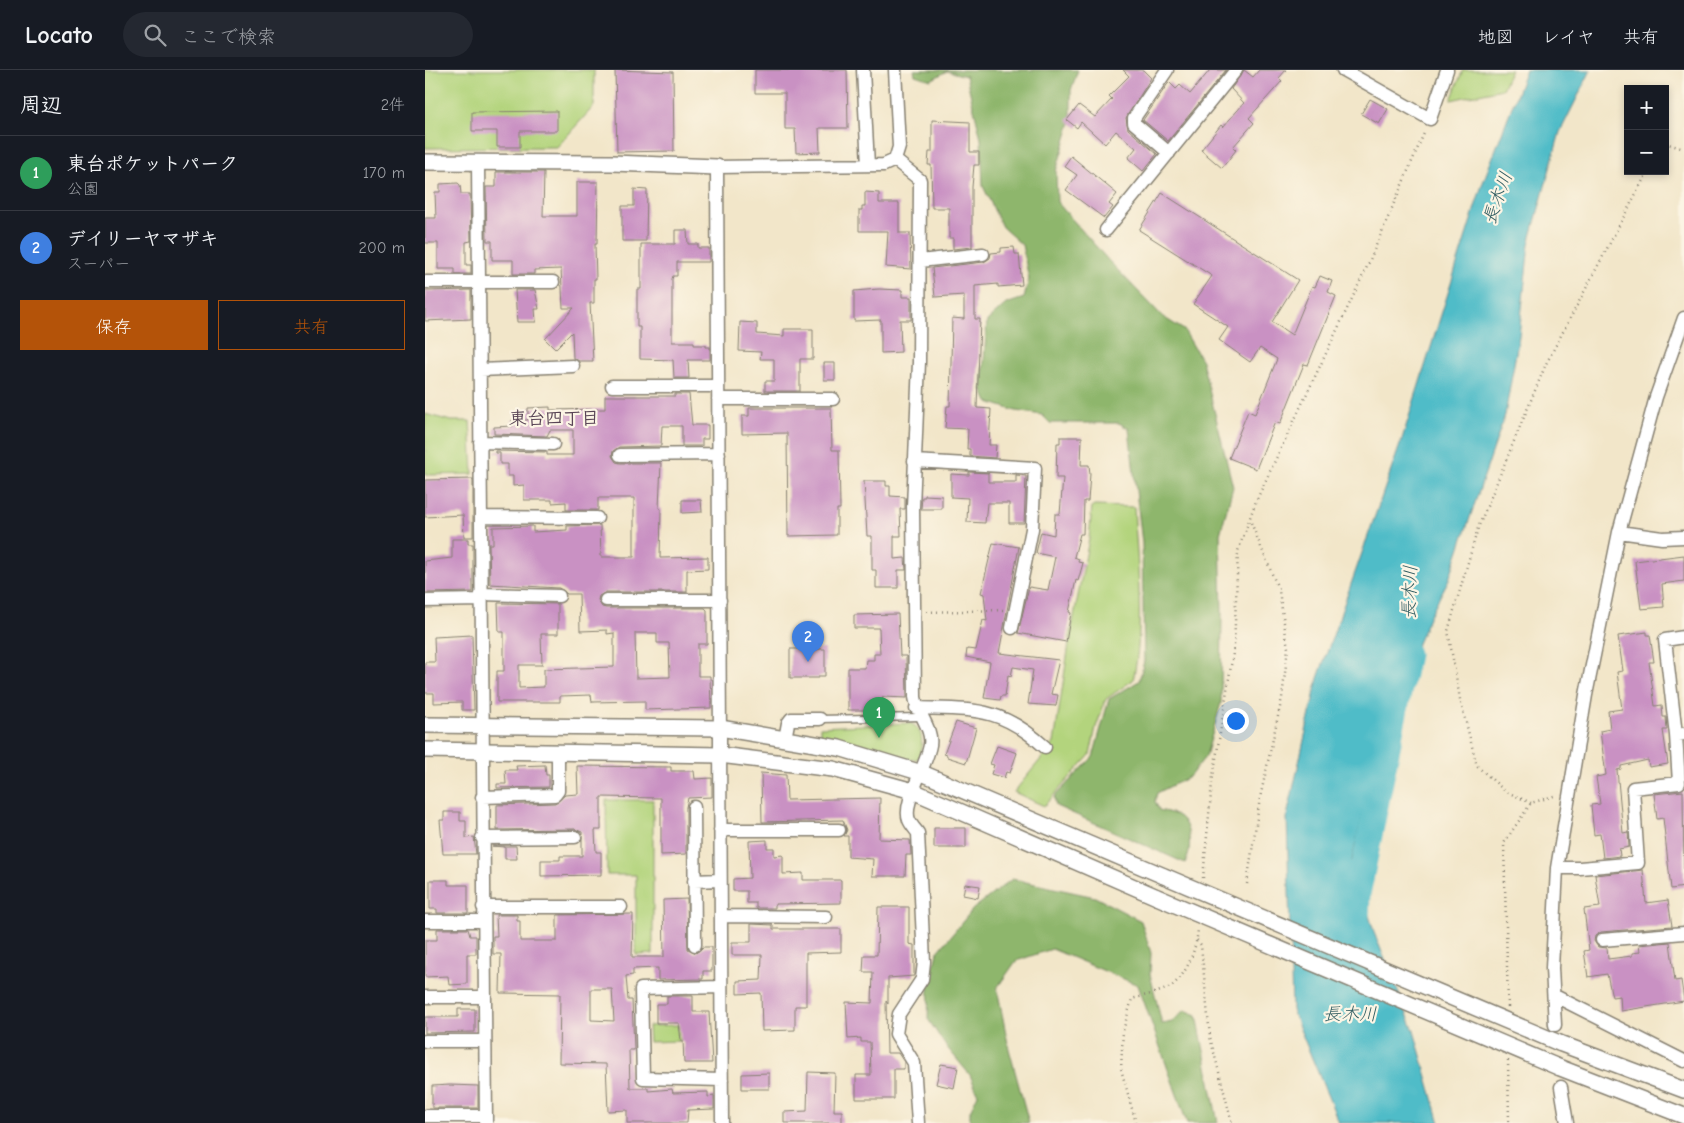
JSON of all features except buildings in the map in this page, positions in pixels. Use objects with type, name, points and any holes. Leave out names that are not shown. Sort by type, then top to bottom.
[{"type":"street","points":[[863,70],[867,165]]},
{"type":"street","points":[[425,162],[612,163],[717,167],[884,166],[895,160],[899,146],[895,70]]},
{"type":"street","points":[[1167,70],[1134,118],[1134,123],[1169,153]]},
{"type":"street","points":[[1105,230],[1236,70]]},
{"type":"street","points":[[1346,71],[1430,119],[1447,70]]},
{"type":"street","points":[[895,160],[920,180],[914,613],[918,712],[931,744],[922,773],[909,804],[909,819],[918,833],[924,962],[922,979],[899,1014],[896,1034],[914,1063],[918,1123]]},
{"type":"street","points":[[425,1116],[486,1120],[482,838],[478,162]]},
{"type":"street","points":[[717,167],[722,1123]]},
{"type":"street","points":[[919,261],[983,254]]},
{"type":"street","points":[[425,282],[553,282]]},
{"type":"street","points":[[1555,1024],[1552,968],[1557,868],[1570,791],[1619,532],[1656,398],[1684,318]]},
{"type":"street","points":[[479,370],[573,366]]},
{"type":"street","points":[[612,386],[833,399]]},
{"type":"street","points":[[480,442],[553,444]]},
{"type":"street","points":[[620,455],[719,454]]},
{"type":"street","points":[[915,461],[1035,468],[1032,529],[1012,628]]},
{"type":"street","points":[[481,517],[597,518]]},
{"type":"street","points":[[1619,532],[1661,538],[1684,537]]},
{"type":"street","points":[[425,601],[481,597],[559,596]]},
{"type":"street","points":[[606,600],[720,600]]},
{"type":"street","points":[[1557,868],[1638,863],[1633,788],[1679,783],[1680,734],[1665,640],[1684,637]]},
{"type":"street","points":[[918,712],[969,710],[999,715],[1027,731],[1045,748]]},
{"type":"street","points":[[785,739],[788,723],[791,719],[820,719]]},
{"type":"street","points":[[425,725],[721,728],[839,748],[922,773],[1559,1043],[1684,1090]]},
{"type":"street","points":[[425,750],[720,755],[833,770],[913,791],[1558,1067],[1684,1116]]},
{"type":"street","points":[[482,797],[555,795],[557,791],[558,753]]},
{"type":"street","points":[[694,807],[695,946]]},
{"type":"street","points":[[720,830],[839,830]]},
{"type":"street","points":[[482,838],[575,837]]},
{"type":"street","points":[[695,881],[721,880]]},
{"type":"street","points":[[483,907],[621,907]]},
{"type":"street","points":[[721,916],[826,917]]},
{"type":"street","points":[[425,922],[483,921]]},
{"type":"street","points":[[1602,940],[1684,933]]},
{"type":"street","points":[[721,987],[641,989],[643,1078],[722,1080]]},
{"type":"street","points":[[1555,996],[1684,1061]]},
{"type":"street","points":[[425,997],[484,997]]},
{"type":"street","points":[[425,1041],[485,1041]]},
{"type":"street","points":[[1561,1087],[1567,1123]]},
{"type":"lane","points":[[820,719],[918,712]]},
{"type":"path","points":[[1203,882],[1212,783],[1234,647],[1238,551],[1250,519],[1366,269],[1430,119]]},
{"type":"path","points":[[1669,143],[1684,149]]},
{"type":"path","points":[[1531,803],[1505,791],[1477,766],[1448,632],[1478,528],[1546,364],[1646,175]]},
{"type":"path","points":[[1247,884],[1260,798],[1283,698],[1288,648],[1279,591],[1250,519]]},
{"type":"path","points":[[914,613],[1016,609]]},
{"type":"path","points":[[1508,1008],[1503,843],[1531,803],[1570,791]]},
{"type":"path","points":[[1135,1123],[1121,1069],[1123,1031],[1133,999],[1172,986],[1183,972],[1197,940],[1199,921]]},
{"type":"path","points":[[1197,940],[1201,945],[1210,1037],[1232,1123]]},
{"type":"path","points":[[1508,1056],[1509,1123]]},
{"type":"green space","points":[[425,70],[594,70],[594,106],[557,147],[425,148]]},
{"type":"green space","points":[[914,70],[1078,70],[1071,90],[1071,122],[1056,171],[1057,202],[1108,260],[1163,317],[1184,330],[1202,361],[1233,487],[1220,534],[1222,613],[1221,703],[1206,756],[1189,777],[1157,793],[1155,801],[1159,810],[1181,818],[1187,827],[1189,833],[1189,853],[1185,863],[1056,806],[1054,797],[1093,757],[1109,699],[1139,681],[1144,661],[1142,543],[1129,429],[1119,423],[1050,423],[1042,415],[1016,411],[988,402],[982,389],[987,321],[1006,304],[1024,298],[1029,279],[1022,245],[1002,227],[983,186],[981,138],[966,76],[947,71],[931,80],[915,75]]},
{"type":"green space","points":[[1463,70],[1511,70],[1502,89],[1451,100]]},
{"type":"green space","points":[[425,414],[451,421],[470,421],[473,474],[425,475]]},
{"type":"green space","points":[[1092,506],[1134,507],[1139,594],[1137,660],[1133,680],[1106,699],[1096,727],[1090,755],[1044,806],[1014,792],[1054,743],[1070,637],[1089,539]]},
{"type":"green space","points":[[909,723],[914,725],[920,733],[922,743],[918,759],[909,760],[820,734],[820,727]]},
{"type":"green space","points":[[606,800],[653,800],[653,954],[636,955],[636,875],[607,875]]},
{"type":"green space","points":[[1012,879],[1095,897],[1141,921],[1151,953],[1150,974],[1162,1024],[1172,1022],[1185,1010],[1197,1015],[1218,1123],[1187,1123],[1138,985],[1052,949],[1016,961],[997,988],[1009,1049],[1029,1123],[970,1123],[970,1111],[978,1094],[970,1075],[945,1045],[928,1019],[929,985],[937,953],[973,909]]},
{"type":"green space","points":[[678,1025],[679,1041],[649,1042],[648,1026]]},
{"type":"water","name":"長木川","points":[[1526,70],[1591,70],[1560,132],[1529,244],[1519,336],[1505,415],[1449,579],[1429,617],[1381,733],[1352,860],[1375,935],[1414,1031],[1440,1123],[1339,1123],[1292,1010],[1287,816],[1318,678],[1402,439],[1482,185]]},
{"type":"waterway","name":"長木川","points":[[1357,916],[1358,894],[1407,654]]},
{"type":"place","name":"デイリーヤマザキ","points":[[808,662]]},
{"type":"place","name":"東台ポケットパーク","points":[[879,738]]},
{"type":"district","name":"東台四丁目","points":[[554,418]]}]
